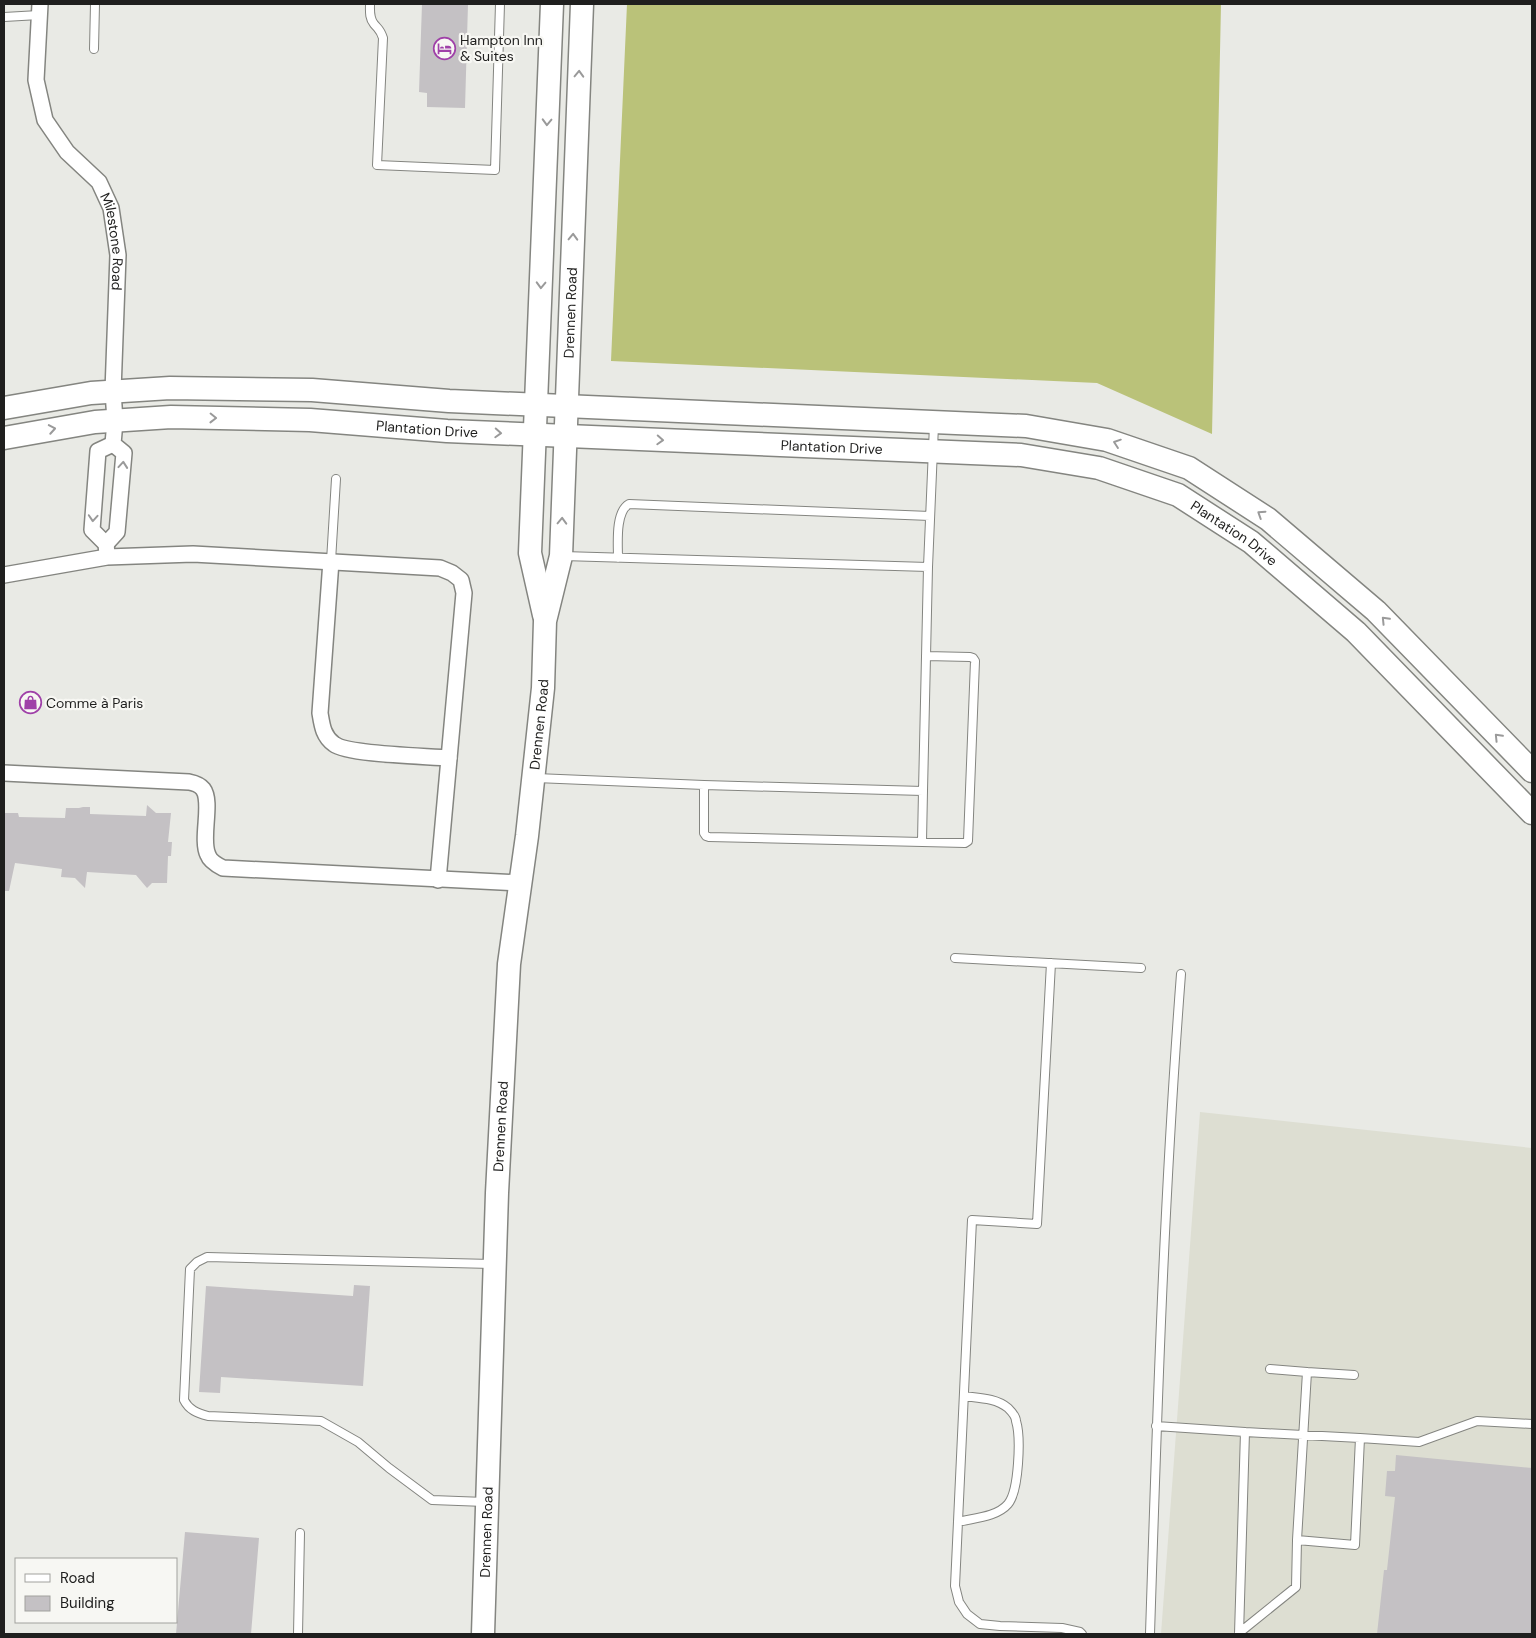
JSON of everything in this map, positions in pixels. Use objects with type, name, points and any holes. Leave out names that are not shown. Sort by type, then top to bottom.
[{"type":"street","name":"Drennen Road","points":[[545,621],[530,554],[552,4]]},
{"type":"street","name":"Drennen Road","points":[[483,1634],[494,1264],[510,964],[534,778],[543,688],[545,621],[561,556],[582,4]]},
{"type":"street","name":"Milestone Road","points":[[39,10],[36,80],[45,120],[67,152],[99,182],[111,208],[118,255],[113,444]]},
{"type":"street","name":"Plantation Drive","points":[[4,408],[91,393],[170,388],[312,390],[448,401],[566,407],[1026,426],[1107,440],[1190,468],[1268,519],[1376,611],[1532,771]]},
{"type":"street","name":"Plantation Drive","points":[[4,438],[95,422],[170,417],[310,420],[447,431],[1021,455],[1099,468],[1178,495],[1251,542],[1356,632],[1532,813]]},
{"type":"street","points":[[113,444],[124,453],[117,532],[106,551],[92,530],[94,494],[98,451],[113,444]]},
{"type":"street","points":[[1196,507],[1208,480]]},
{"type":"street","points":[[94,494],[120,495]]},
{"type":"street","points":[[4,575],[106,551],[331,561],[440,568],[452,573],[461,580],[464,593],[438,880]]},
{"type":"street","points":[[331,561],[320,713],[323,731],[334,745],[352,751],[450,758]]},
{"type":"street","points":[[4,772],[189,782],[196,784],[203,788],[206,796],[206,846],[208,855],[214,863],[222,868],[521,883]]},
{"type":"lane","points":[[94,49],[95,4]]},
{"type":"lane","points":[[370,4],[370,15],[383,38],[378,165],[495,170],[500,4]]},
{"type":"lane","points":[[4,17],[39,10]]},
{"type":"lane","points":[[922,841],[928,568],[934,423]]},
{"type":"lane","points":[[331,561],[336,479]]},
{"type":"lane","points":[[618,558],[620,518],[623,509],[629,504],[930,516]]},
{"type":"lane","points":[[561,556],[928,568]]},
{"type":"lane","points":[[704,785],[704,833],[706,836],[965,843],[968,841],[975,661],[970,656],[926,656]]},
{"type":"lane","points":[[534,778],[923,791]]},
{"type":"lane","points":[[955,958],[1141,968]]},
{"type":"lane","points":[[1051,963],[1037,1224],[972,1220],[955,1586],[959,1602],[967,1614],[980,1624],[1062,1628],[1082,1634]]},
{"type":"lane","points":[[1150,1634],[1156,1426],[1170,1116],[1181,974]]},
{"type":"lane","points":[[487,1502],[432,1500],[358,1442],[321,1421],[208,1416],[188,1407],[184,1400],[190,1269],[207,1257],[494,1264]]},
{"type":"lane","points":[[1270,1369],[1354,1375]]},
{"type":"lane","points":[[1239,1633],[1296,1587],[1307,1372]]},
{"type":"lane","points":[[958,1522],[998,1512],[1008,1505],[1014,1495],[1016,1483],[1018,1439],[1016,1420],[1008,1408],[996,1402],[964,1396]]},
{"type":"lane","points":[[1156,1426],[1419,1442],[1477,1421],[1532,1424]]},
{"type":"lane","points":[[1239,1633],[1245,1432]]},
{"type":"lane","points":[[1297,1540],[1355,1545],[1360,1438]]},
{"type":"lane","points":[[298,1634],[300,1534]]},
{"type":"shaded area","points":[[1200,1112],[1532,1148],[1532,1634],[1161,1634]]},
{"type":"green space","points":[[627,4],[1221,4],[1212,434],[1097,383],[611,361]]},
{"type":"building","name":"Hampton Inn & Suites","points":[[422,4],[468,4],[465,108],[427,107],[427,93],[419,92]]},
{"type":"building","points":[[147,805],[156,813],[171,813],[168,842],[172,842],[171,856],[168,856],[167,883],[152,883],[147,888],[136,875],[87,872],[85,888],[75,878],[61,877],[62,869],[15,863],[9,891],[4,891],[4,813],[18,813],[19,817],[65,818],[66,808],[90,807],[90,814],[146,816]]},
{"type":"building","points":[[354,1285],[370,1286],[363,1386],[221,1377],[220,1393],[199,1392],[206,1286],[353,1296]]},
{"type":"building","points":[[1396,1455],[1532,1468],[1532,1634],[1377,1634],[1384,1570],[1387,1570],[1395,1497],[1385,1496],[1387,1471],[1395,1471]]},
{"type":"building","points":[[185,1532],[259,1538],[251,1634],[176,1634]]},
{"type":"place","name":"Hampton Inn & Suites","points":[[444,48]]},
{"type":"place","name":"Comme à Paris","points":[[30,703]]}]
